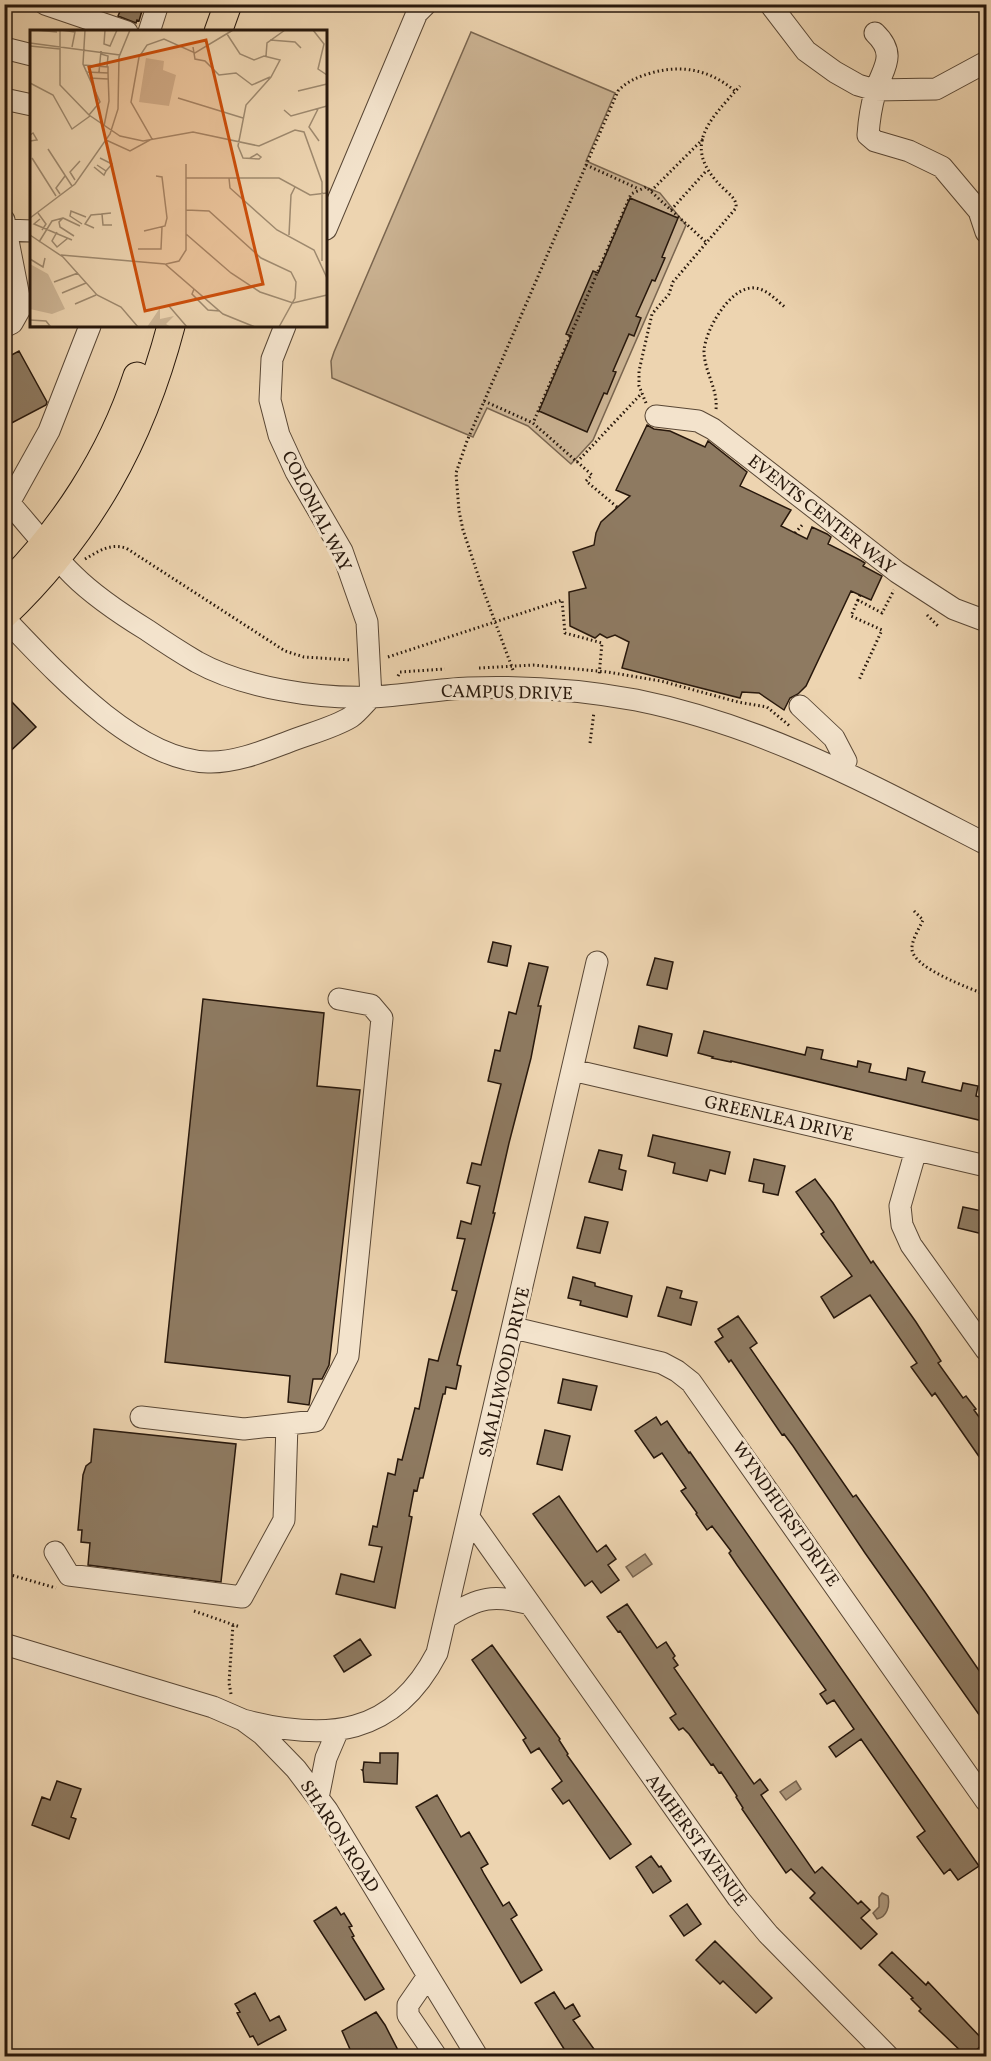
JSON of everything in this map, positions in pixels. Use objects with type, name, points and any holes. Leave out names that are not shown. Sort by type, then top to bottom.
[{"type":"main road","points":[[219,30],[228,4]]},
{"type":"main road","points":[[238,30],[248,4]]},
{"type":"main road","points":[[4,617],[43,576],[51,551],[69,512],[106,449],[134,385],[151,327]]},
{"type":"main road","points":[[4,588],[51,551],[88,516],[125,453],[139,424],[171,327]]},
{"type":"street","points":[[45,4],[121,30]]},
{"type":"street","points":[[150,30],[158,4]]},
{"type":"street","points":[[327,227],[417,13],[426,4]]},
{"type":"street","points":[[770,4],[806,51],[858,85],[879,84],[936,88],[987,62]]},
{"type":"street","points":[[4,48],[30,54]]},
{"type":"street","points":[[879,84],[868,135],[875,141],[909,151],[942,167],[979,211],[987,232]]},
{"type":"street","points":[[4,99],[30,105]]},
{"type":"street","points":[[6,225],[30,231]]},
{"type":"street","points":[[4,327],[12,323],[21,307],[25,286],[6,225]]},
{"type":"street","points":[[7,500],[49,431],[90,327]]},
{"type":"street","name":"COLONIAL WAY","points":[[285,327],[272,359],[270,400],[279,435],[296,472],[342,551],[366,622],[370,697]]},
{"type":"street","name":"EVENTS CENTER WAY","points":[[656,416],[698,421],[713,429],[897,572],[954,609],[987,621]]},
{"type":"street","name":"CAMPUS DRIVE","points":[[7,500],[74,577],[124,616],[198,663],[244,681],[295,693],[370,697],[467,688],[526,688],[635,700],[712,719],[773,740],[842,770],[987,844]]},
{"type":"street","points":[[4,617],[38,653],[120,727],[170,755],[209,762],[237,758],[269,749],[352,716],[370,697]]},
{"type":"street","points":[[800,706],[834,738],[846,761],[842,770]]},
{"type":"street","name":"SMALLWOOD DRIVE","points":[[243,1720],[314,1732],[338,1730],[374,1719],[392,1708],[408,1696],[430,1668],[437,1653],[447,1617],[597,962]]},
{"type":"street","points":[[141,1417],[244,1429],[315,1422],[348,1356],[382,1018],[371,1005],[339,999]]},
{"type":"street","name":"GREENLEA DRIVE","points":[[572,1070],[987,1166]]},
{"type":"street","points":[[916,1150],[900,1206],[902,1225],[911,1245],[987,1350]]},
{"type":"street","name":"WYNDHURST DRIVE","points":[[514,1328],[662,1363],[678,1371],[691,1382],[987,1801]]},
{"type":"street","points":[[54,1552],[69,1575],[242,1597],[284,1520],[287,1424]]},
{"type":"street","name":"AMHERST AVENUE","points":[[470,1519],[738,1899],[768,1934],[888,2056]]},
{"type":"street","points":[[447,1617],[464,1606],[486,1598],[510,1599],[530,1604]]},
{"type":"street","name":"SHARON ROAD","points":[[4,1644],[198,1702],[243,1720],[262,1734],[283,1755],[318,1798],[477,2056]]},
{"type":"street","points":[[318,1798],[326,1758],[338,1730]]},
{"type":"street","points":[[428,1976],[408,2005],[408,2015],[436,2056]]},
{"type":"path","points":[[516,677],[463,530],[456,473],[459,461],[618,92],[631,80],[663,70],[692,69],[723,80],[735,91]]},
{"type":"path","points":[[656,416],[650,410],[642,393],[639,371],[652,314],[669,294],[673,282],[735,211],[735,200],[707,170],[702,156],[706,126],[740,86]]},
{"type":"path","points":[[651,191],[703,139]]},
{"type":"path","points":[[586,165],[641,190]]},
{"type":"path","points":[[671,210],[707,170]]},
{"type":"path","points":[[533,423],[631,194],[646,187],[707,243]]},
{"type":"path","points":[[713,429],[717,403],[705,362],[704,349],[712,323],[726,304],[745,289],[753,287],[761,289],[786,308]]},
{"type":"path","points":[[578,462],[642,393]]},
{"type":"path","points":[[484,401],[533,423],[592,475],[586,481],[617,507]]},
{"type":"path","points":[[858,600],[882,613],[896,586]]},
{"type":"path","points":[[860,595],[851,616],[882,630],[860,680]]},
{"type":"path","points":[[590,743],[595,705]]},
{"type":"path","points":[[915,911],[923,920],[912,947],[913,955],[921,963],[947,978],[987,995]]},
{"type":"path","points":[[229,1683],[233,1624]]},
{"type":"shaded area","points":[[471,32],[615,93],[586,161],[660,193],[686,225],[593,440],[571,464],[528,426],[487,408],[473,437],[332,378],[331,361],[334,352]]},
{"type":"shaded area","points":[[645,1554],[652,1564],[633,1577],[626,1567]]},
{"type":"shaded area","points":[[796,1781],[801,1789],[786,1800],[780,1792]]},
{"type":"shaded area","points":[[882,1893],[888,1896],[889,1904],[883,1916],[877,1919],[873,1913],[879,1907],[879,1897]]},
{"type":"building","points":[[123,4],[144,4],[139,21],[137,20],[136,23],[118,16]]},
{"type":"building","points":[[630,198],[678,218],[662,257],[665,258],[636,316],[641,318],[634,336],[629,334],[613,371],[616,372],[607,394],[604,393],[587,432],[539,411],[571,336],[566,334],[593,271],[598,273]]},
{"type":"building","points":[[19,351],[47,402],[46,405],[4,427],[4,359]]},
{"type":"building","points":[[647,425],[654,429],[670,431],[705,447],[708,441],[747,472],[740,486],[791,510],[781,526],[807,539],[812,527],[827,534],[831,537],[828,544],[860,560],[865,563],[863,566],[882,576],[871,600],[851,591],[806,686],[790,698],[784,710],[759,693],[742,692],[740,698],[622,668],[629,642],[615,635],[607,638],[600,634],[595,638],[570,626],[569,592],[586,588],[573,552],[594,545],[601,522],[630,496],[616,490]]},
{"type":"building","points":[[11,701],[36,727],[4,757],[4,707]]},
{"type":"building","points":[[493,942],[511,946],[507,966],[488,962]]},
{"type":"building","points":[[655,958],[673,962],[667,989],[647,985]]},
{"type":"building","points":[[529,963],[548,967],[538,1006],[541,1006],[531,1058],[457,1365],[461,1366],[456,1389],[446,1387],[445,1394],[443,1394],[423,1478],[420,1478],[417,1491],[414,1490],[409,1516],[412,1517],[395,1608],[336,1594],[341,1574],[374,1582],[382,1547],[369,1545],[373,1526],[377,1527],[388,1473],[395,1475],[398,1459],[402,1460],[415,1408],[419,1409],[429,1359],[438,1361],[457,1291],[452,1290],[465,1239],[457,1238],[461,1221],[471,1224],[480,1186],[467,1183],[472,1163],[481,1165],[501,1084],[488,1081],[495,1050],[500,1051],[509,1012],[516,1014]]},
{"type":"building","points":[[203,999],[324,1013],[317,1086],[360,1090],[329,1365],[322,1379],[313,1379],[309,1405],[288,1402],[290,1376],[165,1362]]},
{"type":"building","points":[[639,1026],[672,1034],[667,1056],[634,1048]]},
{"type":"building","points":[[704,1031],[805,1055],[807,1047],[823,1050],[821,1059],[857,1067],[858,1061],[871,1064],[869,1072],[906,1080],[908,1068],[925,1072],[922,1082],[961,1091],[963,1083],[978,1086],[976,1096],[987,1099],[987,1122],[712,1058],[698,1053]]},
{"type":"building","points":[[653,1135],[730,1152],[725,1174],[710,1170],[707,1181],[673,1173],[675,1163],[648,1156]]},
{"type":"building","points":[[599,1150],[622,1155],[619,1169],[626,1171],[622,1190],[589,1182]]},
{"type":"building","points":[[754,1159],[785,1166],[778,1195],[763,1192],[764,1184],[749,1181]]},
{"type":"building","points":[[815,1179],[871,1263],[873,1261],[916,1322],[941,1361],[938,1363],[963,1398],[966,1396],[976,1409],[974,1410],[987,1428],[987,1468],[935,1393],[932,1396],[911,1367],[917,1363],[870,1295],[834,1318],[821,1297],[852,1276],[821,1234],[824,1232],[796,1192]]},
{"type":"building","points":[[963,1207],[987,1212],[987,1235],[958,1228]]},
{"type":"building","points":[[585,1217],[608,1222],[600,1253],[577,1248]]},
{"type":"building","points":[[573,1277],[595,1283],[595,1286],[632,1296],[627,1317],[580,1305],[581,1301],[568,1298]]},
{"type":"building","points":[[667,1287],[682,1291],[680,1298],[697,1302],[691,1325],[658,1316]]},
{"type":"building","points":[[738,1316],[757,1343],[750,1348],[853,1497],[856,1495],[987,1682],[987,1726],[793,1446],[784,1434],[782,1435],[731,1360],[729,1362],[715,1342],[723,1337],[718,1329]]},
{"type":"building","points":[[563,1379],[597,1386],[591,1410],[558,1403]]},
{"type":"building","points":[[656,1417],[661,1425],[667,1421],[690,1452],[979,1866],[958,1880],[950,1869],[944,1874],[917,1837],[925,1831],[861,1739],[836,1757],[829,1747],[854,1729],[834,1700],[827,1704],[820,1694],[826,1690],[737,1565],[729,1553],[731,1551],[712,1526],[707,1530],[681,1491],[686,1488],[662,1453],[654,1458],[635,1431]]},
{"type":"building","points":[[94,1429],[236,1444],[221,1582],[88,1565],[90,1543],[81,1542],[82,1530],[78,1530],[83,1475],[86,1466],[91,1462]]},
{"type":"building","points":[[545,1430],[570,1436],[562,1470],[537,1464]]},
{"type":"building","points":[[559,1496],[597,1552],[606,1545],[616,1559],[608,1565],[619,1580],[601,1593],[592,1581],[585,1586],[533,1514]]},
{"type":"building","points":[[627,1604],[657,1648],[666,1642],[678,1665],[674,1668],[754,1784],[760,1779],[768,1790],[761,1795],[815,1873],[822,1867],[858,1904],[861,1901],[870,1910],[861,1918],[877,1934],[861,1949],[810,1898],[815,1893],[791,1869],[786,1873],[742,1809],[737,1796],[721,1772],[719,1773],[713,1764],[711,1765],[689,1734],[683,1728],[679,1730],[670,1718],[676,1714],[620,1631],[618,1632],[607,1617]]},
{"type":"building","points":[[360,1639],[371,1655],[344,1672],[334,1656]]},
{"type":"building","points":[[492,1645],[560,1739],[567,1755],[631,1844],[610,1859],[569,1800],[563,1804],[552,1789],[562,1781],[539,1748],[531,1753],[523,1740],[526,1738],[472,1660]]},
{"type":"building","points":[[380,1753],[398,1753],[397,1784],[364,1782],[362,1770],[364,1762],[380,1763]]},
{"type":"building","points":[[57,1781],[81,1789],[71,1817],[76,1819],[69,1839],[32,1825],[42,1797],[50,1800]]},
{"type":"building","points":[[437,1795],[461,1837],[469,1832],[488,1864],[481,1868],[484,1874],[503,1906],[509,1902],[517,1915],[511,1919],[542,1970],[521,1983],[416,1807]]},
{"type":"building","points":[[651,1856],[671,1881],[653,1893],[636,1867]]},
{"type":"building","points":[[687,1904],[701,1924],[684,1936],[670,1916]]},
{"type":"building","points":[[336,1907],[341,1915],[344,1913],[352,1926],[349,1927],[354,1936],[352,1937],[384,1989],[365,2000],[314,1921]]},
{"type":"building","points":[[715,1941],[772,1998],[756,2013],[723,1981],[720,1984],[696,1960]]},
{"type":"building","points":[[892,1952],[926,1985],[928,1982],[985,2042],[970,2056],[966,2056],[919,2011],[921,2009],[911,1999],[913,1998],[879,1965]]},
{"type":"building","points":[[554,1992],[565,2009],[573,2004],[580,2016],[573,2020],[599,2056],[569,2056],[566,2052],[535,2003]]},
{"type":"building","points":[[255,1993],[270,2021],[279,2016],[286,2030],[258,2045],[253,2036],[250,2037],[237,2013],[240,2012],[235,2004]]},
{"type":"building","points":[[376,2012],[401,2056],[353,2056],[342,2031]]}]
